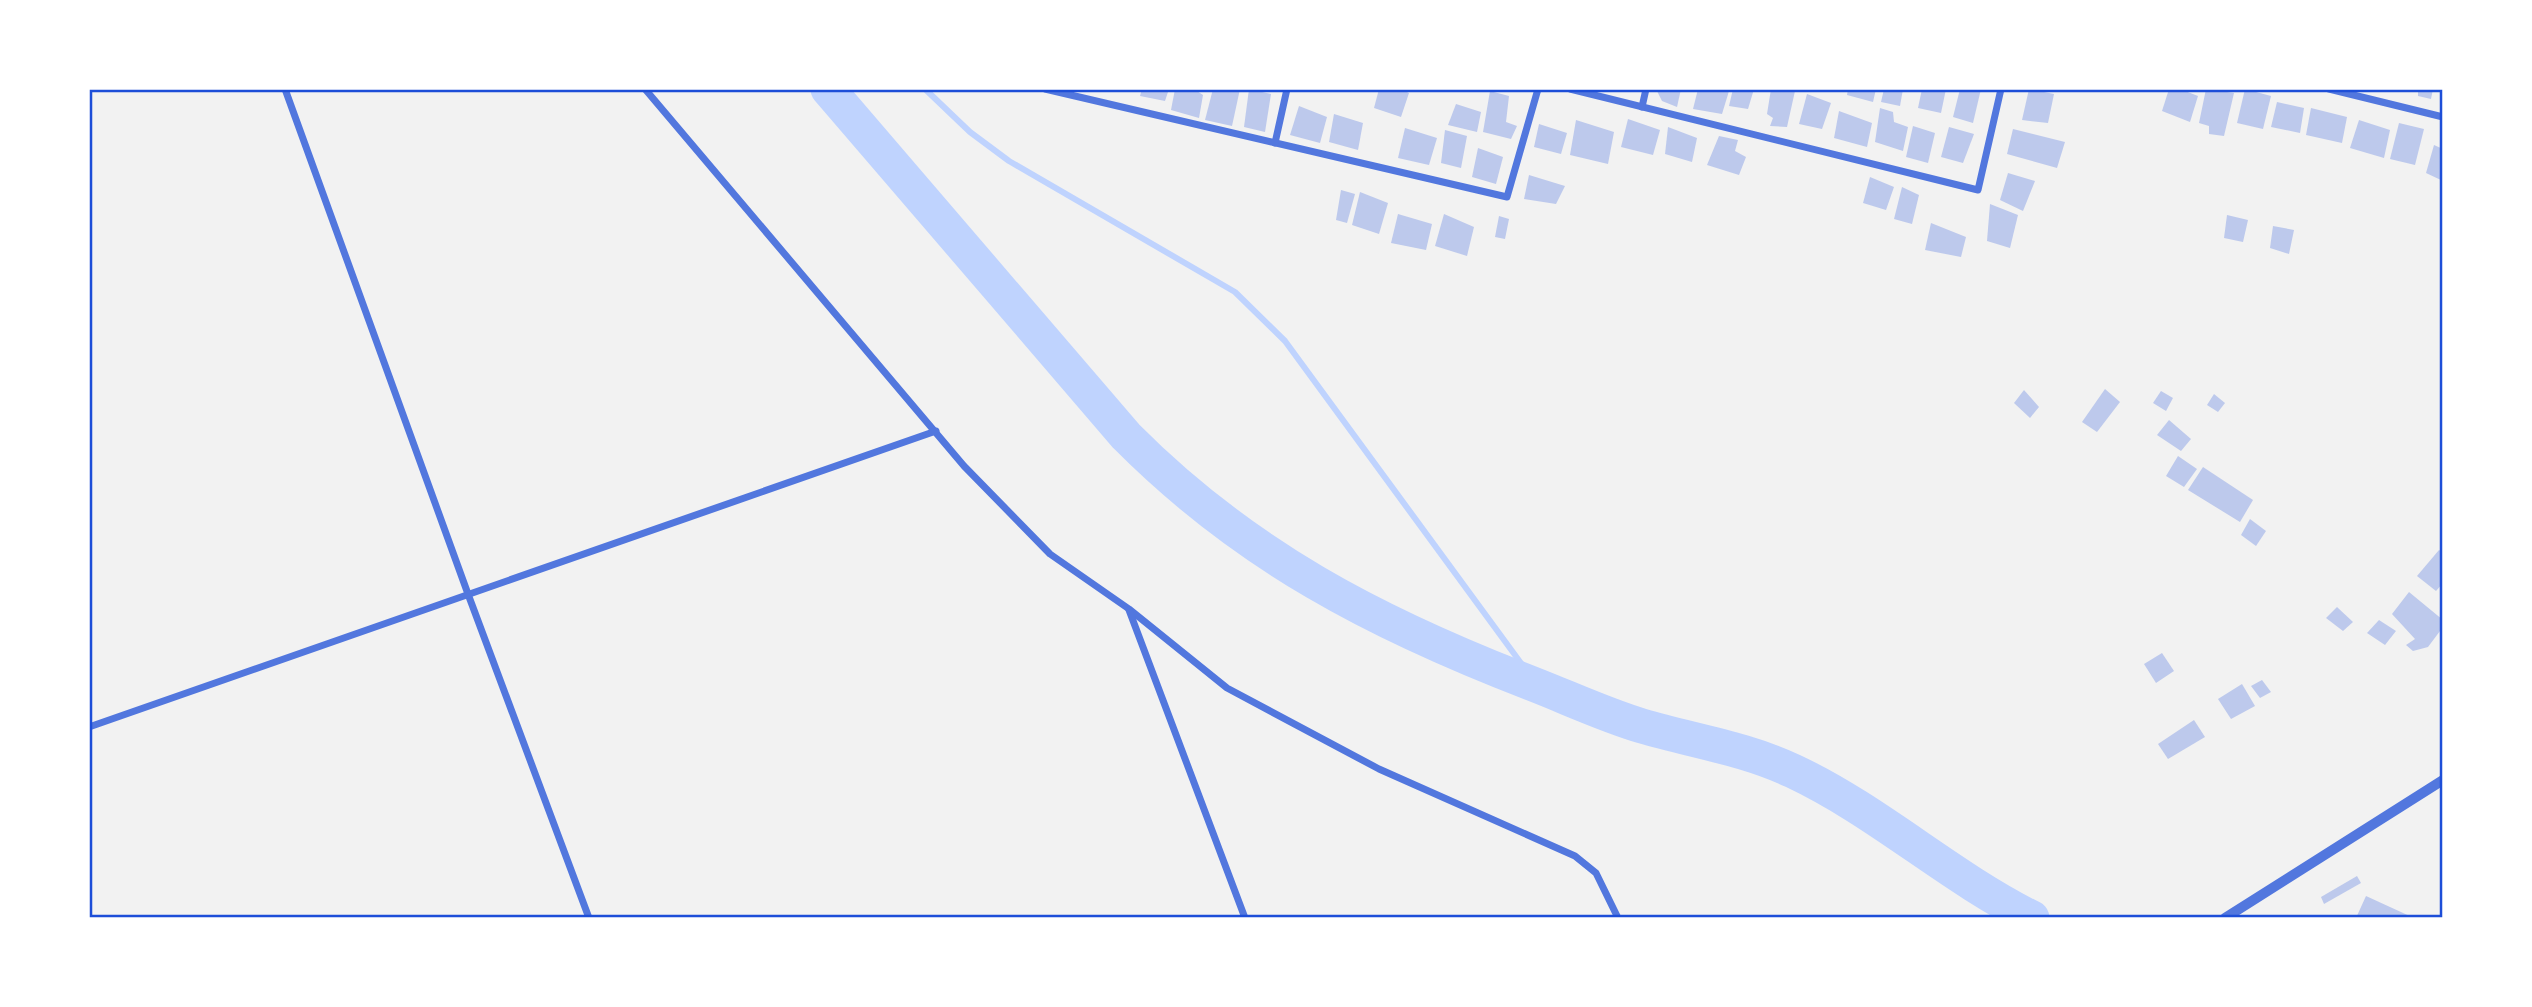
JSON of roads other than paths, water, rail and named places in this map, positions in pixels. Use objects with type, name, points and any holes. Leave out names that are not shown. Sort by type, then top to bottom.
[{"type":"street","points":[[285,89],[468,594],[590,918]]},
{"type":"street","points":[[645,89],[964,466],[1049,554],[1129,609],[1227,688],[1380,769],[1575,856],[1596,873],[1618,918]]},
{"type":"street","points":[[1045,89],[1507,197],[1538,89]]},
{"type":"street","points":[[1275,143],[1287,89]]},
{"type":"street","points":[[1570,89],[1892,166],[1978,190],[2001,89]]},
{"type":"street","points":[[1642,107],[1646,89]]},
{"type":"street","points":[[2329,89],[2363,93],[2443,117]]},
{"type":"street","points":[[89,727],[936,430]]},
{"type":"street","points":[[1129,609],[1245,918]]},
{"type":"street","points":[[2225,918],[2443,780]]},
{"type":"waterway","points":[[828,89],[1126,436],[1171,479],[1266,551],[1367,611],[1476,661],[1628,722],[1737,751],[1793,771],[1854,805],[1971,883],[2032,918]]},
{"type":"waterway","points":[[925,89],[970,132],[1009,161],[1235,292],[1285,341],[1537,685]]}]
